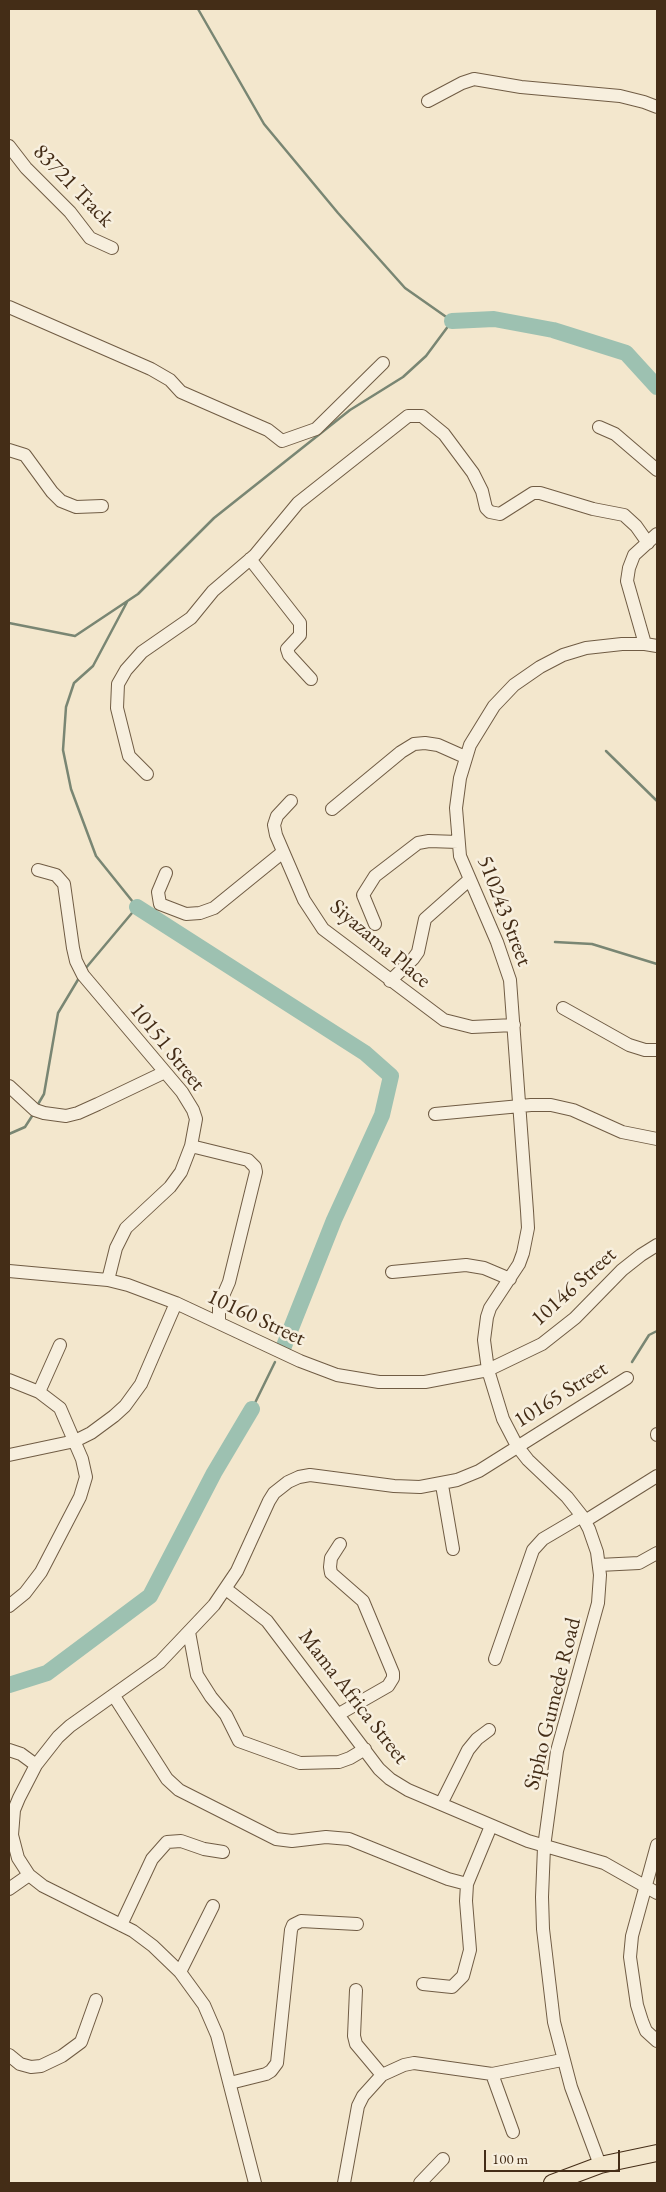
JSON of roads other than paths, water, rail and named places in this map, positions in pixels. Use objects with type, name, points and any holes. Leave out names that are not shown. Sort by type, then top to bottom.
[{"type":"main road","points":[[552,2183],[600,2165],[657,2153]]},
{"type":"street","points":[[428,102],[462,83],[474,79],[521,87],[620,96],[657,107]]},
{"type":"street","name":"83721 Track","points":[[9,146],[26,168],[70,212],[90,238],[97,243],[112,248]]},
{"type":"street","points":[[9,307],[152,369],[170,380],[181,392],[268,430],[282,440],[316,429],[383,363]]},
{"type":"street","points":[[147,774],[131,759],[127,751],[116,700],[121,677],[142,652],[191,618],[213,591],[250,559],[298,503],[404,418],[414,415],[427,420],[444,434],[473,473],[482,491],[486,508],[490,512],[500,514],[533,493],[540,493],[582,506],[624,515],[636,526],[648,543]]},
{"type":"street","points":[[599,427],[615,434],[657,470]]},
{"type":"street","points":[[9,450],[25,455],[52,492],[61,501],[76,507],[102,506]]},
{"type":"street","points":[[651,645],[627,581],[634,555],[657,534]]},
{"type":"street","points":[[250,559],[300,623],[300,635],[287,649],[289,655],[311,679]]},
{"type":"street","name":"510243 Street","points":[[488,1370],[484,1340],[487,1317],[523,1253],[528,1228],[512,996],[506,965],[469,880],[458,842],[456,800],[465,757],[477,731],[494,706],[514,685],[540,667],[562,655],[586,648],[651,645]]},
{"type":"street","points":[[332,809],[401,752],[414,744],[438,745],[465,757]]},
{"type":"street","name":"Siyazama Place","points":[[291,801],[277,816],[274,826],[276,835],[304,900],[316,920],[331,935],[444,1020],[472,1028],[514,1026]]},
{"type":"street","points":[[375,924],[363,895],[375,876],[418,843],[429,841],[458,842]]},
{"type":"street","points":[[166,873],[158,892],[160,904],[186,914],[200,914],[214,908],[283,852]]},
{"type":"street","name":"10151 Street","points":[[38,870],[56,875],[64,884],[73,948],[82,975],[182,1092],[196,1119],[186,1162],[175,1181],[126,1228],[116,1248],[108,1280]]},
{"type":"street","points":[[390,981],[413,960],[418,952],[425,919],[469,880]]},
{"type":"street","points":[[563,1008],[629,1045],[645,1050],[657,1050]]},
{"type":"street","points":[[9,1086],[35,1110],[66,1116],[78,1113],[165,1072]]},
{"type":"street","points":[[436,1114],[543,1104],[562,1106],[588,1115],[622,1132],[657,1139]]},
{"type":"street","points":[[191,1146],[244,1158],[253,1163],[256,1172],[229,1282],[219,1305],[219,1323]]},
{"type":"street","name":"10146 Street","points":[[488,1370],[517,1357],[555,1335],[575,1318],[622,1270],[657,1245]]},
{"type":"street","points":[[392,1272],[466,1265],[484,1268],[510,1279]]},
{"type":"street","name":"10160 Street","points":[[9,1271],[108,1280],[151,1292],[317,1368],[359,1380],[425,1382],[488,1370]]},
{"type":"street","points":[[9,1455],[75,1441],[103,1424],[125,1406],[145,1376],[176,1303]]},
{"type":"street","points":[[39,1392],[60,1345]]},
{"type":"street","name":"Sipho Gumede Road","points":[[488,1370],[503,1418],[517,1446],[528,1460],[567,1497],[584,1519],[593,1538],[599,1565],[598,1603],[557,1751],[544,1847],[543,1929],[554,2022],[562,2060],[580,2115],[600,2165]]},
{"type":"street","name":"10165 Street","points":[[29,1875],[14,1847],[12,1821],[18,1798],[36,1765],[48,1748],[70,1726],[160,1662],[214,1605],[226,1589],[240,1564],[268,1501],[288,1482],[310,1475],[394,1486],[420,1487],[442,1485],[469,1476],[627,1378]]},
{"type":"street","points":[[9,1380],[39,1392],[60,1408],[85,1469],[85,1482],[80,1497],[34,1584],[9,1606]]},
{"type":"street","points":[[495,1659],[533,1550],[543,1539],[584,1519],[657,1476]]},
{"type":"street","points":[[442,1485],[453,1549]]},
{"type":"street","points":[[339,1714],[388,1686],[394,1673],[363,1601],[332,1573],[330,1567],[331,1558],[340,1544]]},
{"type":"street","points":[[599,1565],[639,1562],[657,1553]]},
{"type":"street","name":"Mama Africa Street","points":[[226,1589],[267,1621],[390,1779],[491,1826],[544,1847],[590,1858],[619,1870],[652,1889]]},
{"type":"street","points":[[188,1632],[197,1676],[210,1697],[226,1715],[239,1741],[300,1763],[339,1762],[365,1749]]},
{"type":"street","points":[[114,1696],[167,1778],[179,1790],[276,1839],[292,1841],[326,1837],[349,1838],[448,1880],[467,1884]]},
{"type":"street","points":[[441,1804],[468,1750],[477,1739],[490,1730]]},
{"type":"street","points":[[9,1750],[22,1754],[36,1765]]},
{"type":"street","points":[[423,1984],[452,1987],[463,1976],[470,1950],[466,1901],[467,1884],[491,1826]]},
{"type":"street","points":[[121,1925],[152,1859],[167,1842],[181,1841],[204,1849],[223,1852]]},
{"type":"street","points":[[657,1845],[652,1889],[632,1936],[630,1957],[637,2005],[642,2021],[646,2031],[657,2041]]},
{"type":"street","points":[[9,1889],[29,1875],[49,1889],[121,1925],[153,1946],[180,1972],[212,2020],[255,2183]]},
{"type":"street","points":[[180,1972],[213,1906]]},
{"type":"street","points":[[230,2083],[266,2074],[272,2071],[277,2062],[293,1925],[301,1921],[356,1924]]},
{"type":"street","points":[[356,1990],[354,2036],[356,2044],[382,2075]]},
{"type":"street","points":[[9,2055],[20,2064],[31,2067],[46,2064],[62,2056],[81,2042],[96,2000]]},
{"type":"street","points":[[344,2183],[358,2106],[363,2096],[382,2075],[404,2065],[414,2063],[492,2074],[562,2060]]},
{"type":"street","points":[[492,2074],[513,2132]]},
{"type":"street","points":[[420,2183],[443,2159]]},
{"type":"waterway","points":[[9,623],[75,636],[138,594],[214,518],[350,410],[403,377],[426,356],[452,321],[405,288],[338,213],[264,124],[198,9]]},
{"type":"waterway","points":[[452,321],[494,319],[553,330],[626,353],[657,387]]},
{"type":"waterway","points":[[85,969],[137,907],[96,856],[71,789],[63,750],[66,707],[74,683],[93,666],[127,602]]},
{"type":"waterway","points":[[606,751],[657,801]]},
{"type":"waterway","points":[[137,907],[365,1053],[391,1076],[382,1115],[334,1220],[284,1346]]},
{"type":"waterway","points":[[555,942],[592,944],[657,964]]},
{"type":"waterway","points":[[37,1106],[44,1094],[58,1013],[79,978]]},
{"type":"waterway","points":[[9,1134],[25,1127],[34,1113]]},
{"type":"waterway","points":[[632,1362],[649,1335],[657,1331]]},
{"type":"waterway","points":[[252,1409],[275,1362]]},
{"type":"waterway","points":[[9,1685],[47,1673],[150,1596],[214,1473],[252,1409]]}]
